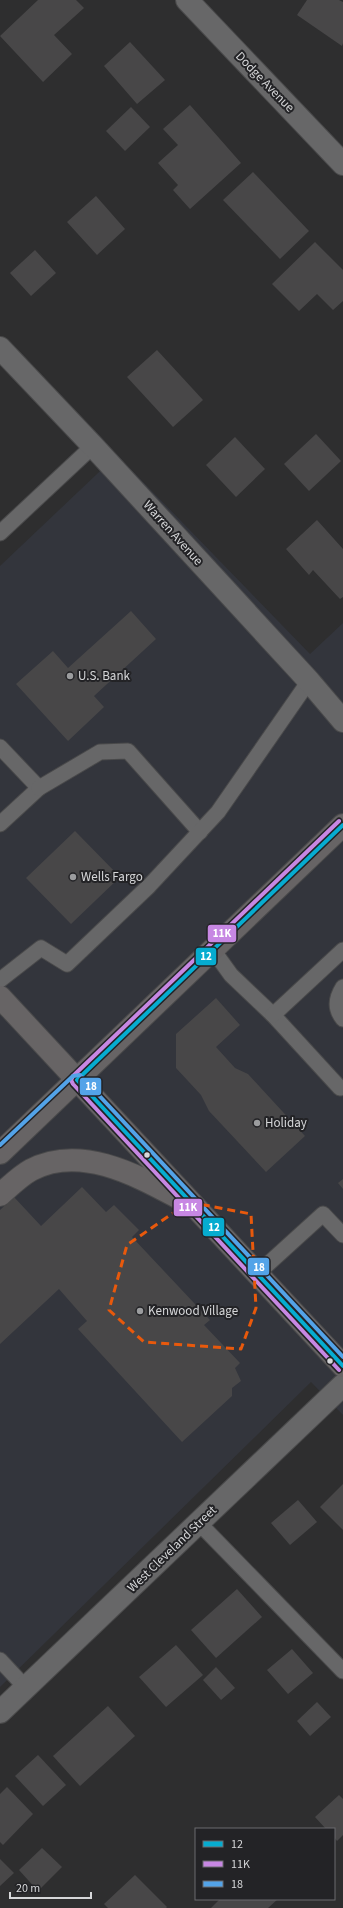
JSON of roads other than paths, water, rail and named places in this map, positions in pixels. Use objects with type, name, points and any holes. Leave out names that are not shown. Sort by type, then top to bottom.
[{"type":"street","name":"Dodge Avenue","points":[[187,0],[343,163]]},
{"type":"street","name":"Warren Avenue","points":[[0,348],[93,446],[309,681],[343,721]]},
{"type":"street","points":[[0,1153],[343,825]]},
{"type":"street","points":[[0,997],[343,1366]]},
{"type":"street","points":[[0,1195],[32,1170],[68,1161],[89,1162],[107,1165],[122,1170],[194,1206]]},
{"type":"street","name":"West Cleveland Street","points":[[0,1712],[200,1523],[343,1385]]},
{"type":"lane","points":[[0,533],[93,446]]},
{"type":"lane","points":[[0,980],[41,948],[67,964],[149,886],[218,812],[309,681]]},
{"type":"lane","points":[[0,747],[39,788]]},
{"type":"lane","points":[[0,824],[39,788],[100,752],[128,751],[200,832]]},
{"type":"lane","points":[[213,950],[231,975],[273,1015],[340,1088]]},
{"type":"lane","points":[[273,1015],[343,950]]},
{"type":"lane","points":[[343,987],[336,997],[338,1013],[343,1019]]},
{"type":"lane","points":[[257,1274],[323,1214],[343,1235]]},
{"type":"lane","points":[[200,1523],[343,1672]]},
{"type":"lane","points":[[0,1660],[26,1688]]},
{"type":"place","name":"U.S. Bank","points":[[70,676]]},
{"type":"place","name":"Wells Fargo","points":[[73,877]]},
{"type":"place","name":"Holiday","points":[[257,1123]]},
{"type":"place","name":"Kenwood Village","points":[[140,1311]]}]
